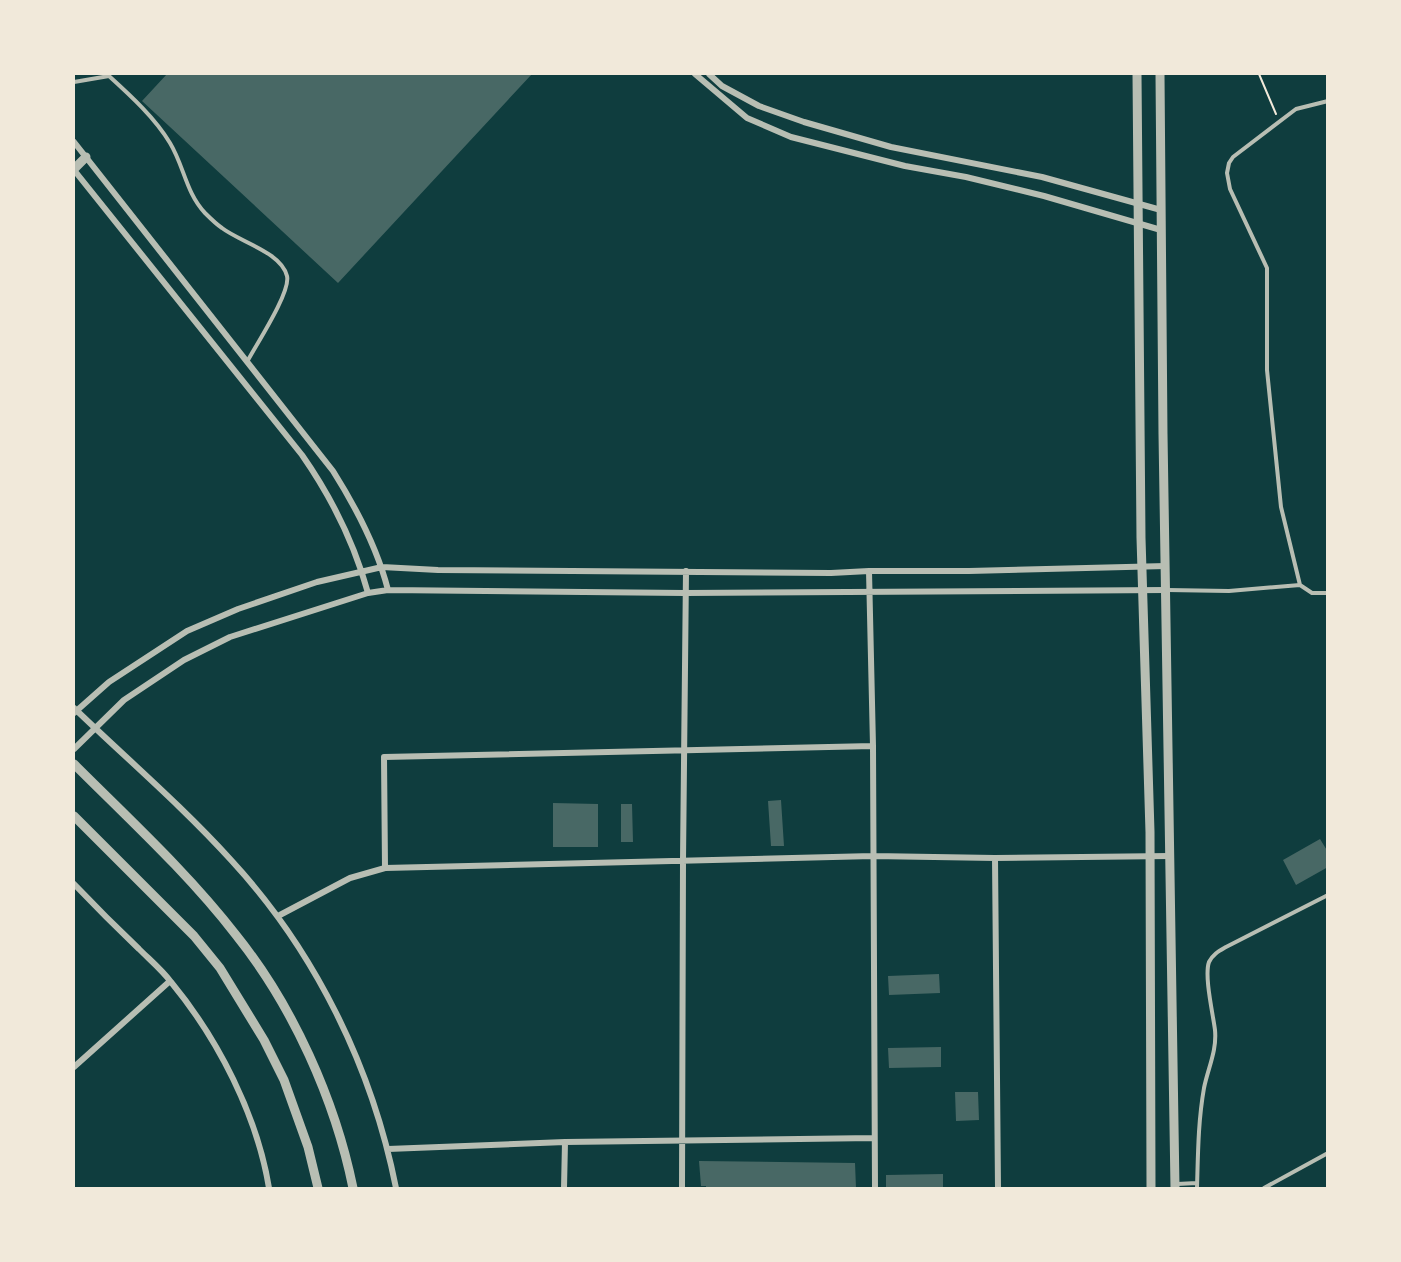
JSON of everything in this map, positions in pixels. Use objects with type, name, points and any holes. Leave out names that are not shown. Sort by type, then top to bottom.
[{"type":"street","points":[[695,74],[747,118],[791,137],[905,166],[966,177],[1044,196],[1161,230]]},
{"type":"street","points":[[709,74],[722,86],[759,106],[804,122],[891,147],[1042,177],[1161,210]]},
{"type":"street","points":[[1137,74],[1142,566],[1150,856],[1151,1188]]},
{"type":"street","points":[[1160,74],[1175,1186]]},
{"type":"street","points":[[74,142],[333,471],[361,519],[382,567],[388,590]]},
{"type":"street","points":[[86,157],[74,170],[322,483],[338,511],[362,571],[368,593]]},
{"type":"street","points":[[396,1188],[388,1149],[363,1073],[324,990],[278,916],[212,839],[74,710],[109,682],[187,631],[238,609],[317,582],[382,567],[438,570],[831,573],[1166,566]]},
{"type":"street","points":[[682,1188],[686,571]]},
{"type":"street","points":[[869,571],[873,746],[875,1188]]},
{"type":"street","points":[[74,749],[124,700],[184,660],[230,637],[368,593],[388,590],[685,593],[1166,590]]},
{"type":"street","points":[[385,867],[384,757],[873,746]]},
{"type":"street","points":[[74,764],[210,903],[238,936],[295,1028],[323,1089],[347,1160],[353,1188]]},
{"type":"street","points":[[74,816],[194,936],[225,977],[264,1040],[284,1080],[308,1147],[318,1188]]},
{"type":"street","points":[[278,916],[350,878],[385,867],[873,856],[995,858],[1170,856]]},
{"type":"street","points":[[995,858],[998,1188]]},
{"type":"street","points":[[74,884],[170,981],[211,1038],[229,1072],[257,1141],[269,1188]]},
{"type":"street","points":[[74,1067],[170,981]]},
{"type":"street","points":[[388,1149],[565,1142],[874,1138]]},
{"type":"street","points":[[564,1188],[565,1142]]},
{"type":"lane","points":[[74,82],[109,76],[116,82],[159,126],[172,146],[191,195],[203,210],[222,229],[273,256],[285,271],[288,286],[246,362]]},
{"type":"lane","points":[[1300,585],[1281,507],[1267,370],[1267,268],[1230,189],[1227,173],[1228,163],[1233,157],[1296,109],[1328,100]]},
{"type":"lane","points":[[1166,590],[1229,591],[1300,585],[1312,593],[1328,593]]},
{"type":"lane","points":[[1175,1186],[1197,1186],[1198,1129],[1205,1086],[1215,1052],[1209,963],[1215,954],[1226,947],[1328,895]]},
{"type":"lane","points":[[1264,1188],[1328,1153]]},
{"type":"path","points":[[1259,74],[1280,122]]},
{"type":"building","points":[[167,74],[532,74],[338,283],[142,101]]},
{"type":"building","points":[[781,800],[784,846],[771,846],[768,801]]},
{"type":"building","points":[[553,803],[598,804],[598,847],[553,847]]},
{"type":"building","points":[[621,804],[632,804],[633,842],[621,842]]},
{"type":"building","points":[[1320,839],[1328,852],[1328,867],[1296,885],[1283,860]]},
{"type":"building","points":[[939,974],[940,993],[889,995],[888,976]]},
{"type":"building","points":[[941,1047],[941,1067],[889,1068],[888,1048]]},
{"type":"building","points":[[955,1092],[978,1092],[979,1120],[956,1121]]},
{"type":"building","points":[[699,1161],[855,1163],[856,1188],[706,1188],[706,1186],[701,1186]]},
{"type":"building","points":[[943,1174],[943,1188],[886,1188],[886,1175]]}]
